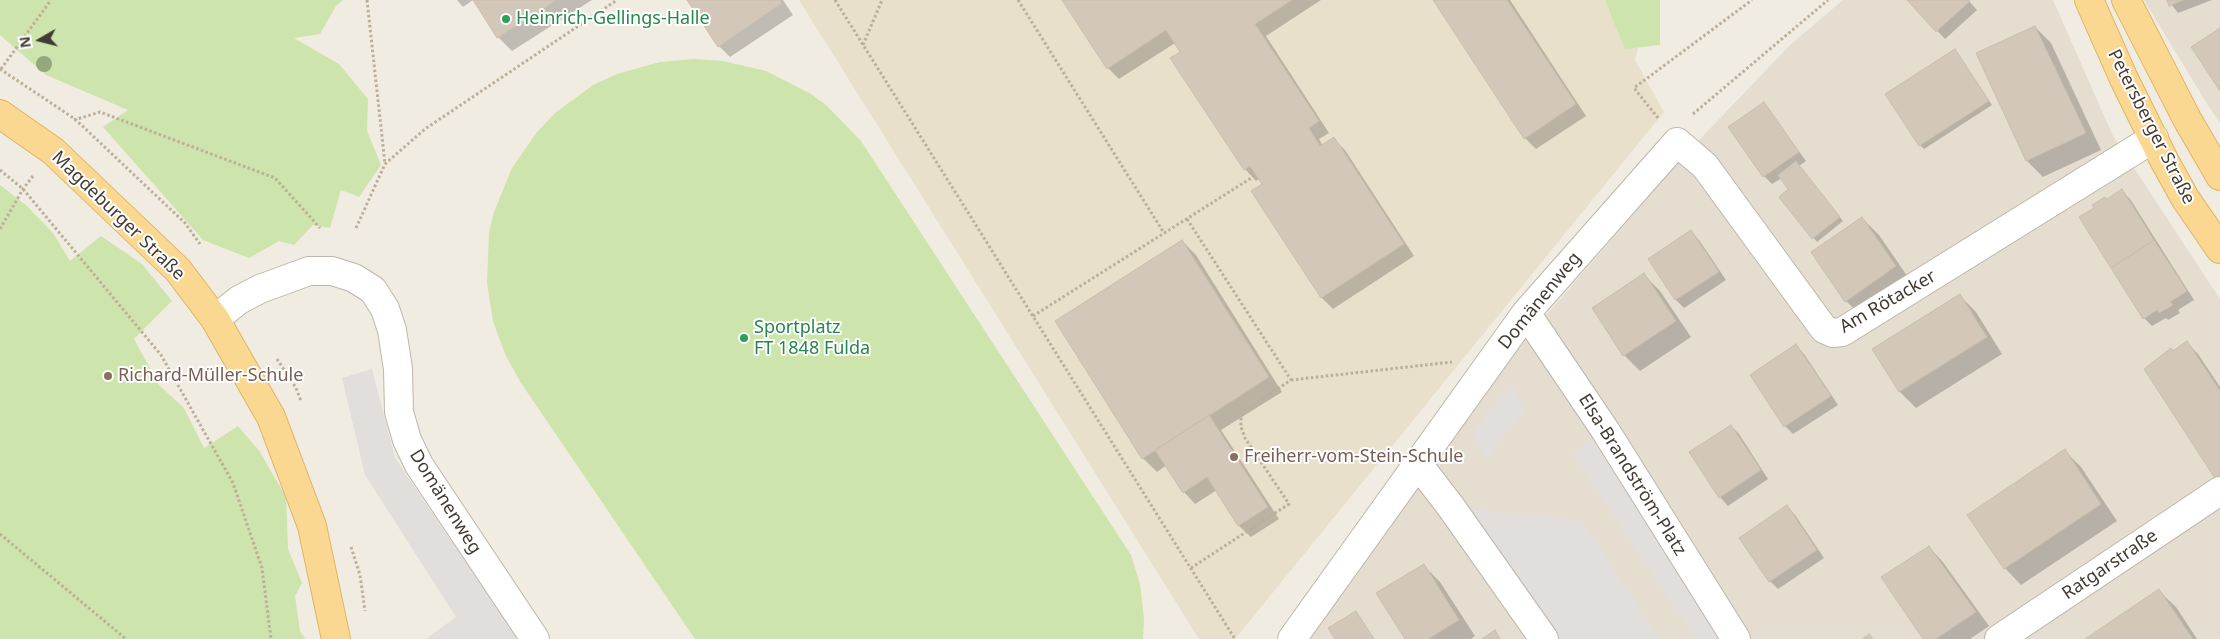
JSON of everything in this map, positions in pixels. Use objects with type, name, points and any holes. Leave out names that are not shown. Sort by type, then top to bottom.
[{"type":"main road","name":"Petersberger Straße","points":[[2089,0],[2154,138],[2185,198],[2220,249]]},
{"type":"main road","name":"Petersberger Straße","points":[[2126,0],[2187,119],[2220,176]]},
{"type":"main road","name":"Magdeburger Straße","points":[[0,114],[52,152],[178,270],[215,319],[271,417],[312,526],[336,639]]},
{"type":"street","name":"Am Rötacker","points":[[1677,142],[1705,166],[1824,329],[1833,333],[1842,332],[2154,138]]},
{"type":"street","name":"Domänenweg","points":[[1292,639],[1526,313],[1677,142]]},
{"type":"street","name":"Domänenweg","points":[[215,319],[239,300],[260,289],[283,278],[309,271],[332,272],[354,278],[373,290],[385,309],[392,330],[398,369],[399,412],[407,440],[419,465],[535,639]]},
{"type":"street","name":"Elsa-Brandström-Platz","points":[[1526,313],[1605,430],[1736,639]]},
{"type":"street","points":[[1418,464],[1452,507],[1544,639]]},
{"type":"street","name":"Ratgarstraße","points":[[1999,639],[2220,491]]},
{"type":"path","points":[[51,0],[0,69],[75,119],[185,223],[203,249]]},
{"type":"path","points":[[367,0],[385,164]]},
{"type":"path","points":[[356,228],[385,164],[425,129],[617,0]]},
{"type":"path","points":[[835,0],[1235,639]]},
{"type":"path","points":[[863,45],[882,0]]},
{"type":"path","points":[[1018,0],[1164,233]]},
{"type":"path","points":[[1752,0],[1634,88],[1677,142],[1695,112],[1828,0]]},
{"type":"path","points":[[71,124],[75,119],[100,112],[274,178],[320,228]]},
{"type":"path","points":[[0,170],[23,189],[161,355],[228,475],[262,568],[272,639]]},
{"type":"path","points":[[0,229],[23,189],[37,171]]},
{"type":"path","points":[[1033,316],[1256,175]]},
{"type":"path","points":[[1187,219],[1291,380]]},
{"type":"path","points":[[1191,568],[1289,504],[1245,438],[1241,427],[1241,417],[1246,410],[1291,380],[1457,362]]},
{"type":"path","points":[[0,534],[126,639]]},
{"type":"shaded area","name":"Freiherr-vom-Stein-Schule","points":[[799,0],[1651,0],[1635,60],[1664,112],[1235,639],[1199,639]]},
{"type":"shaded area","points":[[1843,0],[2053,0],[2113,136],[2220,299],[2220,639],[1292,639],[1418,464],[1680,160],[1790,45]]},
{"type":"shaded area","points":[[2144,0],[2220,0],[2220,123],[2209,107]]},
{"type":"shaded area","points":[[372,369],[395,458],[518,639],[426,639],[456,617],[365,475],[342,378]]},
{"type":"shaded area","points":[[1512,384],[1525,411],[1485,460],[1473,431]]},
{"type":"shaded area","points":[[1605,430],[1736,639],[1695,639],[1572,453]]},
{"type":"shaded area","points":[[1451,507],[1582,520],[1660,639],[1544,639]]},
{"type":"green space","points":[[0,0],[343,0],[336,6],[320,34],[294,38],[339,64],[368,99],[367,131],[381,165],[359,197],[341,190],[330,228],[313,225],[294,245],[279,241],[249,258],[203,240],[103,127],[128,110],[46,75],[0,35]]},
{"type":"green space","points":[[1605,0],[1660,0],[1660,45],[1625,49]]},
{"type":"green space","name":"Sportplatz FT 1848 Fulda","points":[[694,59],[723,61],[766,71],[811,94],[826,105],[861,141],[1131,555],[1140,584],[1144,619],[1143,639],[695,639],[521,383],[505,354],[493,321],[487,283],[489,232],[494,212],[512,168],[537,132],[555,113],[593,85],[617,74],[660,62]]},
{"type":"green space","name":"Richard-Müller-Schule","points":[[0,185],[27,206],[53,233],[70,261],[101,236],[142,264],[172,301],[134,339],[159,385],[184,408],[204,448],[238,426],[260,452],[286,497],[288,549],[302,583],[295,596],[300,631],[306,639],[0,639]]},
{"type":"building","name":"Heinrich-Gellings-Halle","points":[[473,0],[557,0],[497,38]]},
{"type":"building","points":[[687,0],[780,0],[782,3],[718,47]]},
{"type":"building","points":[[1062,0],[1292,0],[1255,24],[1319,121],[1309,128],[1320,146],[1334,137],[1404,244],[1321,298],[1251,191],[1262,184],[1250,166],[1244,170],[1170,58],[1180,52],[1166,30],[1107,69]]},
{"type":"building","points":[[1433,0],[1507,0],[1576,104],[1524,139]]},
{"type":"building","points":[[1907,0],[1969,0],[1970,1],[1936,32]]},
{"type":"building","points":[[2167,0],[2183,0],[2169,6]]},
{"type":"building","points":[[2035,26],[2086,133],[2026,161],[1976,53]]},
{"type":"building","points":[[2220,28],[2220,91],[2191,47]]},
{"type":"building","points":[[1955,49],[1989,101],[1919,146],[1885,94]]},
{"type":"building","points":[[1764,102],[1799,152],[1763,177],[1728,127]]},
{"type":"building","points":[[1796,161],[1840,217],[1812,239],[1779,197],[1788,189],[1778,175]]},
{"type":"building","points":[[2122,189],[2154,240],[2111,268],[2079,217],[2094,208],[2092,205],[2105,197],[2107,199]]},
{"type":"building","points":[[1862,217],[1896,266],[1845,302],[1811,252]]},
{"type":"building","points":[[1691,230],[1719,272],[1675,300],[1648,259]]},
{"type":"building","points":[[1182,240],[1269,377],[1142,459],[1055,321]]},
{"type":"building","points":[[2154,240],[2187,291],[2170,302],[2173,305],[2159,313],[2157,310],[2143,319],[2111,268]]},
{"type":"building","points":[[1644,273],[1676,321],[1623,356],[1592,308]]},
{"type":"building","points":[[1960,294],[1987,337],[1899,392],[1872,349]]},
{"type":"building","points":[[2187,341],[2220,391],[2220,486],[2144,369],[2171,348],[2173,351]]},
{"type":"building","points":[[1796,344],[1831,396],[1784,427],[1750,375]]},
{"type":"building","points":[[1209,415],[1268,507],[1238,526],[1207,477],[1183,493],[1155,450]]},
{"type":"building","points":[[1731,425],[1761,470],[1719,498],[1689,452]]},
{"type":"building","points":[[2065,449],[2101,504],[2004,569],[1967,515]]},
{"type":"building","points":[[1787,505],[1817,550],[1769,582],[1739,538]]},
{"type":"building","points":[[1929,546],[1976,612],[1936,639],[1923,639],[1881,577]]},
{"type":"building","points":[[1424,564],[1459,620],[1428,639],[1405,639],[1376,593]]},
{"type":"building","points":[[2159,589],[2193,639],[2085,639]]},
{"type":"building","points":[[1356,611],[1374,639],[1335,639],[1328,628]]},
{"type":"building","points":[[1495,630],[1500,639],[1482,639]]},
{"type":"building","points":[[1869,634],[1873,639],[1862,639]]},
{"type":"place","name":"Heinrich-Gellings-Halle","points":[[506,19]]},
{"type":"place","name":"Sportplatz FT 1848 Fulda","points":[[744,338]]},
{"type":"place","name":"Richard-Müller-Schule","points":[[108,376]]},
{"type":"place","name":"Freiherr-vom-Stein-Schule","points":[[1234,457]]}]
